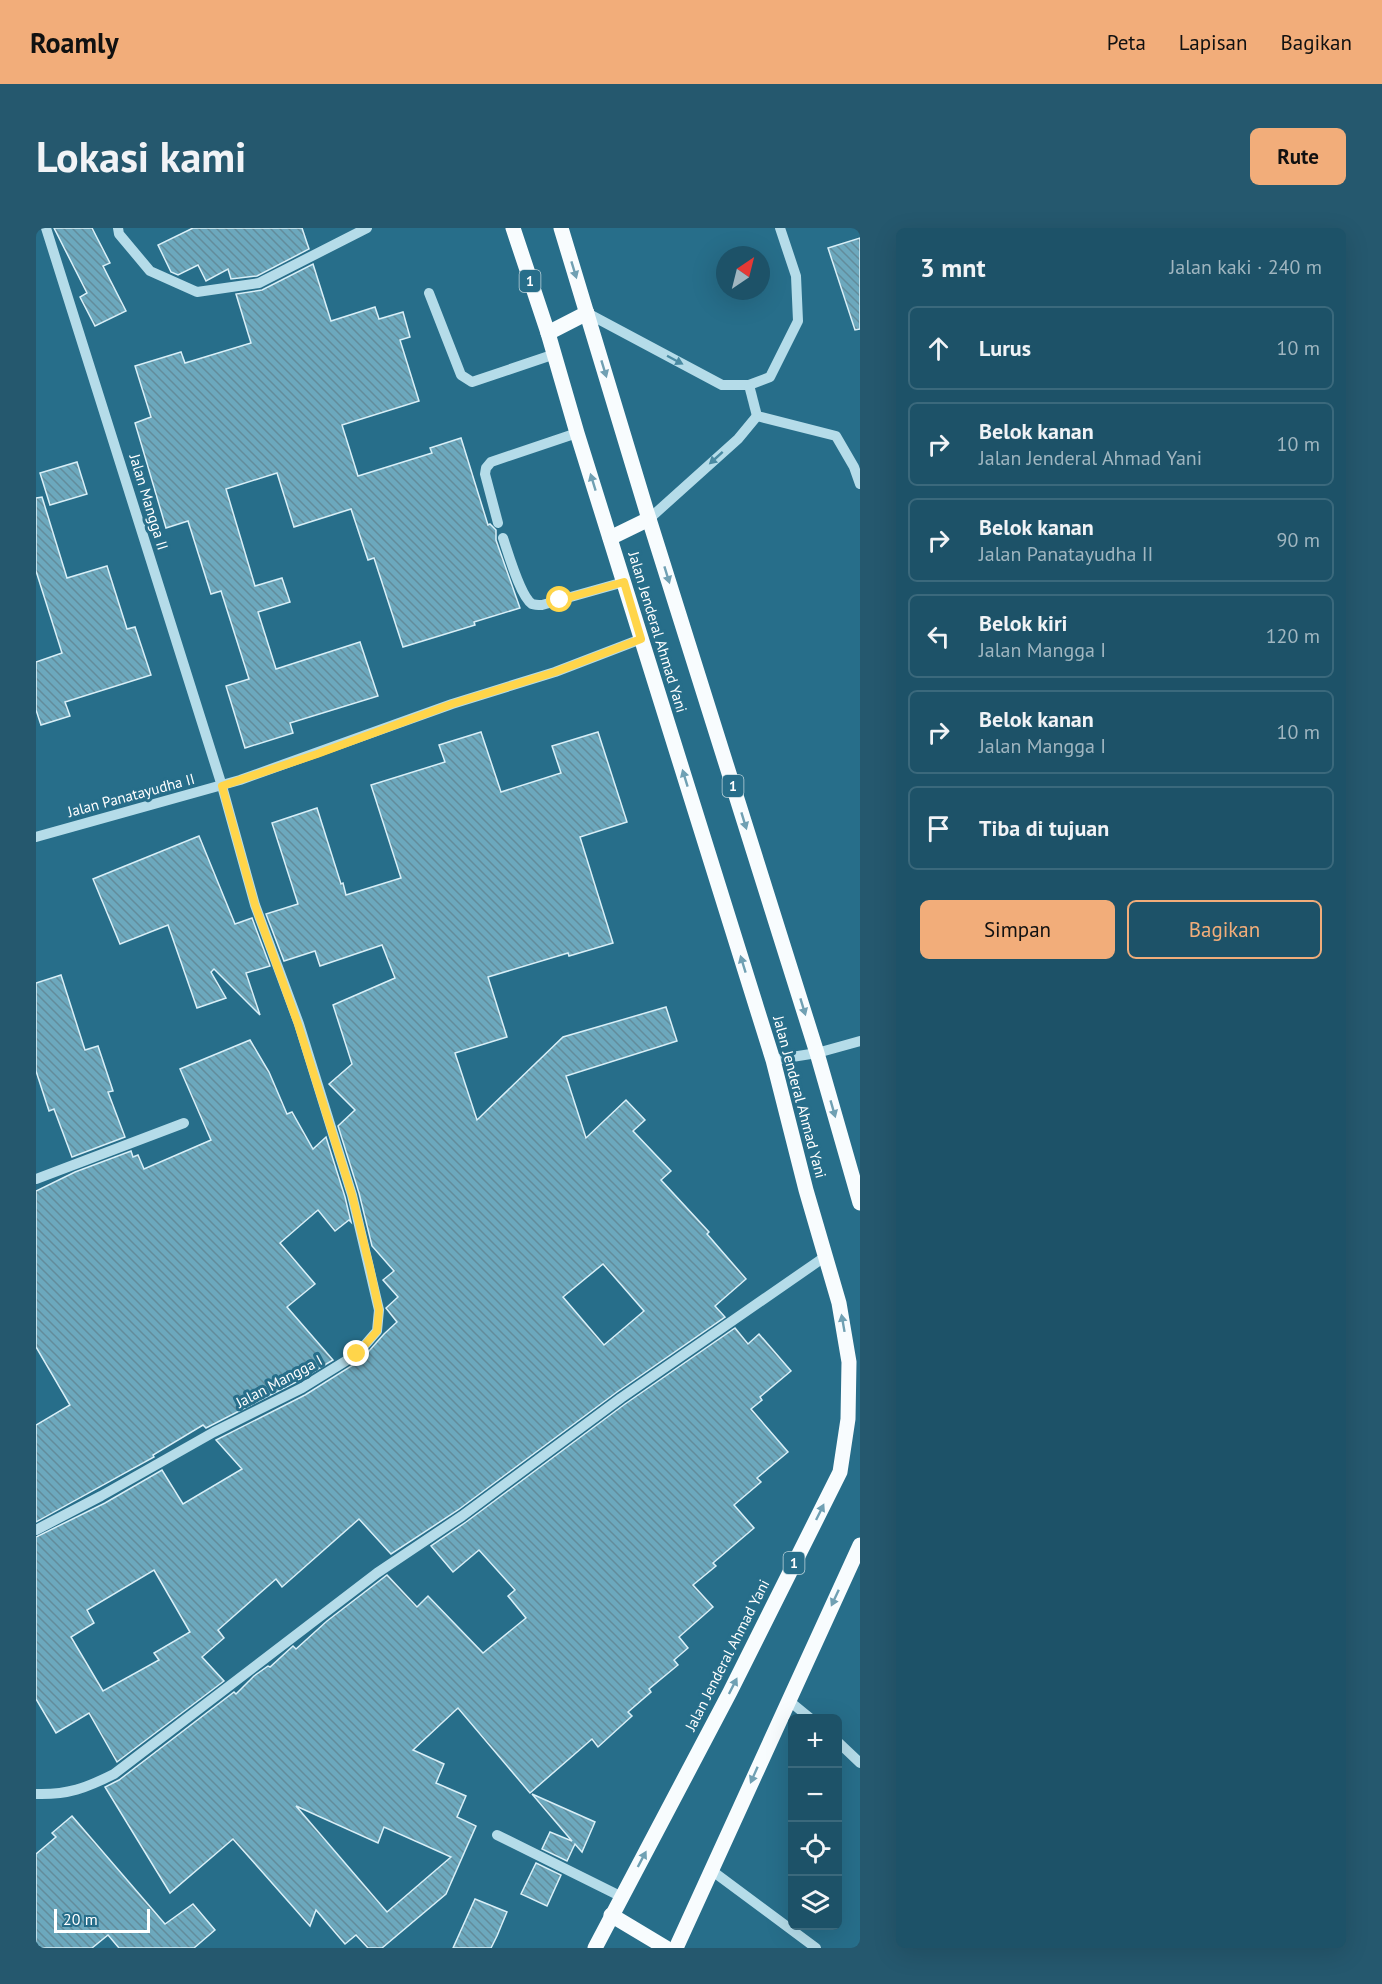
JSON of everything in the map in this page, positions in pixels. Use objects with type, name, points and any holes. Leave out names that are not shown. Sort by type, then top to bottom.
[{"type":"main road","name":"Jalan Jenderal Ahmad Yani","points":[[513,228],[555,354],[577,433],[773,1060],[839,1303],[849,1362],[848,1419],[840,1472],[730,1692],[595,1948]]},
{"type":"main road","name":"Jalan Jenderal Ahmad Yani","points":[[561,228],[649,519],[817,1053],[860,1203]]},
{"type":"main road","points":[[548,333],[586,313]]},
{"type":"main road","points":[[610,538],[649,519]]},
{"type":"main road","points":[[676,1948],[860,1545]]},
{"type":"main road","points":[[611,1915],[666,1948]]},
{"type":"street","name":"Jalan Mangga II","points":[[46,228],[222,786]]},
{"type":"street","points":[[118,228],[119,234],[150,271],[197,292],[259,283],[367,228]]},
{"type":"street","points":[[586,313],[722,385],[749,385],[770,377],[798,321],[796,276],[780,228]]},
{"type":"street","points":[[429,293],[461,375],[466,380],[472,382],[555,354]]},
{"type":"street","points":[[749,385],[757,416]]},
{"type":"street","points":[[649,519],[738,439],[757,416]]},
{"type":"street","points":[[757,416],[836,436],[855,467],[860,484]]},
{"type":"street","points":[[498,523],[485,474],[491,462],[577,433]]},
{"type":"street","points":[[503,538],[513,570],[526,597],[532,604],[542,605],[624,582]]},
{"type":"street","name":"Jalan Panatayudha II","points":[[36,837],[222,786],[452,704],[555,672],[641,639]]},
{"type":"street","name":"Jalan Mangga I","points":[[36,1530],[214,1432],[302,1388],[357,1354],[377,1331],[379,1310],[352,1195],[298,1024],[255,905],[222,786]]},
{"type":"street","points":[[773,1060],[817,1053],[860,1041]]},
{"type":"street","points":[[36,1179],[184,1123]]},
{"type":"street","points":[[36,1794],[56,1795],[84,1789],[114,1774],[377,1573],[462,1516],[621,1398],[826,1256]]},
{"type":"street","points":[[788,1700],[804,1714]]},
{"type":"street","points":[[842,1747],[860,1763]]},
{"type":"street","points":[[497,1834],[622,1897]]},
{"type":"street","points":[[711,1870],[816,1948]]},
{"type":"building","points":[[54,228],[92,228],[110,263],[103,266],[126,311],[95,326],[80,297],[87,293]]},
{"type":"building","points":[[193,228],[302,228],[309,249],[257,276],[231,279],[228,269],[206,281],[198,265],[178,275],[171,272],[158,245]]},
{"type":"building","points":[[860,238],[860,329],[855,330],[828,248]]},
{"type":"building","points":[[313,264],[331,321],[375,307],[379,319],[403,312],[410,337],[400,340],[419,401],[342,425],[358,476],[432,453],[430,448],[461,438],[488,525],[490,524],[496,530],[496,540],[520,608],[474,622],[475,625],[403,647],[374,558],[368,560],[351,509],[294,527],[277,473],[226,489],[255,586],[282,578],[290,602],[258,612],[276,669],[360,642],[378,696],[290,723],[293,733],[245,748],[226,686],[249,679],[221,591],[211,594],[188,521],[166,528],[135,423],[151,417],[135,366],[181,352],[185,363],[251,343],[236,294],[262,290]]},
{"type":"building","points":[[77,462],[87,494],[50,505],[40,473]]},
{"type":"building","points":[[42,497],[67,578],[107,566],[127,629],[135,627],[151,675],[65,702],[70,716],[41,725],[36,710],[36,662],[62,653],[36,571],[36,498]]},
{"type":"building","points":[[481,732],[501,792],[561,773],[552,746],[598,732],[627,822],[580,837],[613,943],[569,956],[568,953],[488,977],[507,1037],[455,1053],[477,1120],[563,1037],[666,1007],[677,1041],[566,1076],[586,1138],[626,1100],[645,1120],[633,1131],[671,1171],[661,1180],[709,1232],[707,1234],[746,1279],[715,1306],[725,1317],[617,1392],[458,1510],[391,1554],[359,1519],[282,1587],[276,1579],[218,1630],[224,1638],[202,1657],[224,1681],[117,1762],[89,1713],[56,1733],[36,1699],[36,1537],[105,1503],[162,1470],[183,1504],[242,1469],[216,1440],[305,1395],[361,1360],[397,1322],[386,1308],[398,1297],[383,1280],[394,1271],[372,1246],[359,1193],[338,1126],[355,1110],[329,1084],[352,1064],[333,1005],[395,978],[382,945],[320,966],[315,951],[284,961],[266,914],[298,904],[272,823],[317,808],[346,895],[401,878],[371,785],[445,762],[439,745]],"holes":[[[603,1264],[644,1311],[604,1345],[563,1297]],[[154,1570],[190,1632],[154,1653],[159,1660],[103,1691],[71,1637],[94,1623],[87,1610]]]},
{"type":"building","points":[[199,836],[235,924],[252,918],[270,966],[246,973],[260,1015],[214,969],[211,972],[226,998],[197,1008],[168,925],[120,944],[93,879]]},
{"type":"building","points":[[61,975],[85,1050],[98,1046],[113,1091],[108,1092],[125,1137],[72,1157],[54,1109],[49,1111],[36,1071],[36,983]]},
{"type":"building","points":[[250,1040],[269,1072],[287,1114],[292,1112],[313,1149],[326,1137],[345,1197],[351,1222],[349,1220],[335,1231],[318,1210],[280,1243],[315,1284],[287,1307],[333,1360],[298,1381],[206,1428],[203,1425],[153,1455],[154,1457],[36,1522],[36,1425],[70,1405],[36,1347],[36,1191],[75,1172],[131,1151],[133,1157],[138,1155],[144,1169],[211,1140],[180,1069]]},
{"type":"building","points":[[735,1328],[748,1344],[759,1334],[791,1371],[760,1397],[762,1400],[751,1409],[788,1452],[757,1478],[761,1482],[734,1505],[754,1528],[713,1563],[716,1566],[693,1585],[713,1607],[679,1637],[688,1648],[674,1660],[678,1665],[649,1689],[651,1692],[628,1712],[632,1716],[598,1747],[592,1739],[530,1793],[458,1708],[413,1750],[444,1764],[436,1783],[466,1796],[457,1817],[476,1826],[446,1894],[382,1948],[368,1948],[356,1935],[345,1944],[316,1910],[310,1926],[233,1839],[170,1893],[105,1787],[119,1780],[234,1692],[236,1694],[254,1676],[268,1666],[270,1667],[293,1646],[296,1649],[327,1621],[387,1575],[417,1607],[428,1596],[483,1653],[526,1618],[508,1596],[515,1590],[479,1550],[453,1572],[431,1546],[625,1404]],"holes":[[[296,1806],[378,1843],[384,1827],[451,1857],[387,1912]]]},
{"type":"building","points":[[532,1794],[595,1822],[582,1852],[575,1844],[567,1861],[542,1849],[550,1832],[572,1841]]},
{"type":"building","points":[[72,1816],[165,1924],[193,1904],[215,1930],[194,1948],[119,1948],[108,1935],[92,1948],[36,1948],[36,1854],[56,1837],[52,1833]]},
{"type":"building","points":[[536,1863],[561,1875],[547,1906],[521,1894]]},
{"type":"building","points":[[475,1899],[507,1912],[497,1936],[491,1948],[453,1948]]},
{"type":"route","points":[[357,1354],[377,1331],[379,1310],[370,1268],[352,1195],[298,1024],[255,905],[222,786],[452,704],[555,672],[641,639],[624,582],[560,600]]}]
